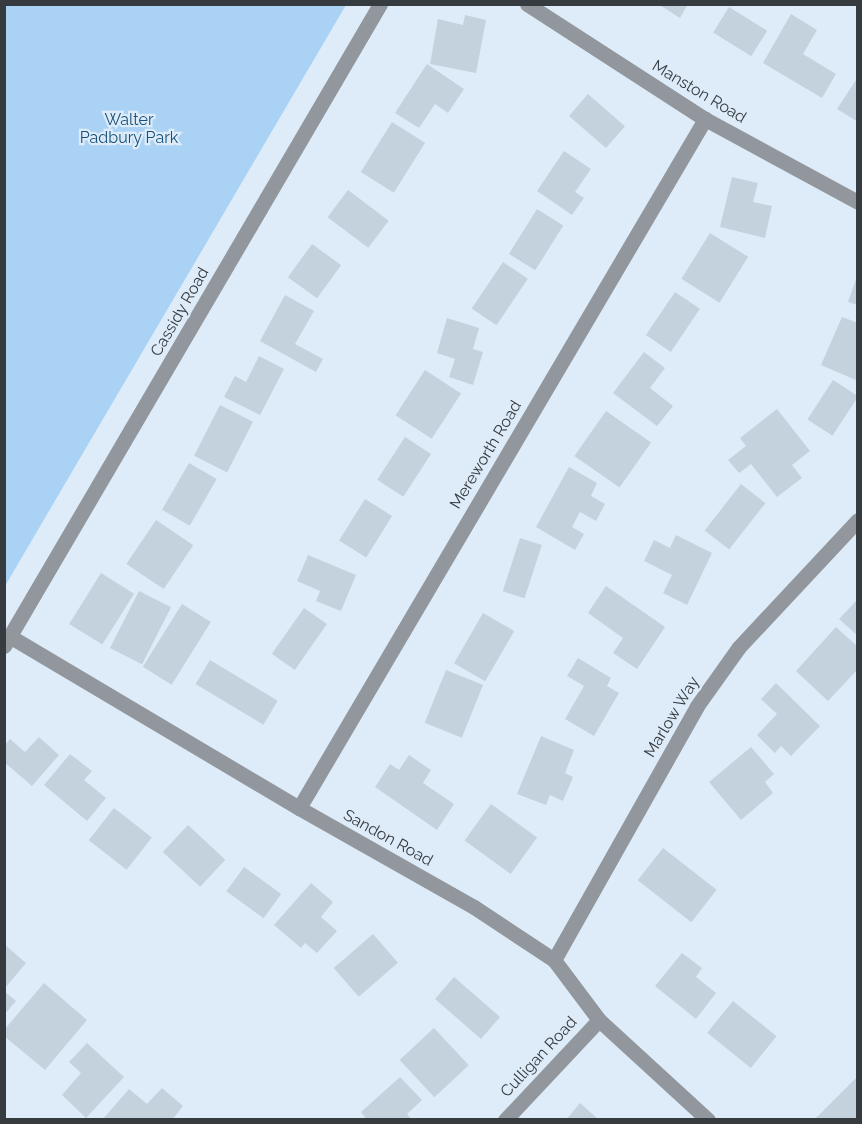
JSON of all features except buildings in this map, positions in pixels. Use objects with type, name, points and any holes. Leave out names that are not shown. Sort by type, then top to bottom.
[{"type":"street","name":"Cassidy Road","points":[[4,652],[8,641],[380,4]]},
{"type":"street","name":"Manston Road","points":[[527,4],[705,119],[858,202]]},
{"type":"street","name":"Mereworth Road","points":[[299,808],[705,119]]},
{"type":"street","name":"Marlow Way","points":[[554,960],[697,706],[739,646],[858,520]]},
{"type":"street","name":"Sandon Road","points":[[8,641],[474,907],[554,960],[599,1020],[708,1119]]},
{"type":"street","name":"Culligan Road","points":[[505,1119],[599,1020]]},
{"type":"green space","name":"Walter Padbury Park","points":[[4,5],[346,5],[5,586]]}]
